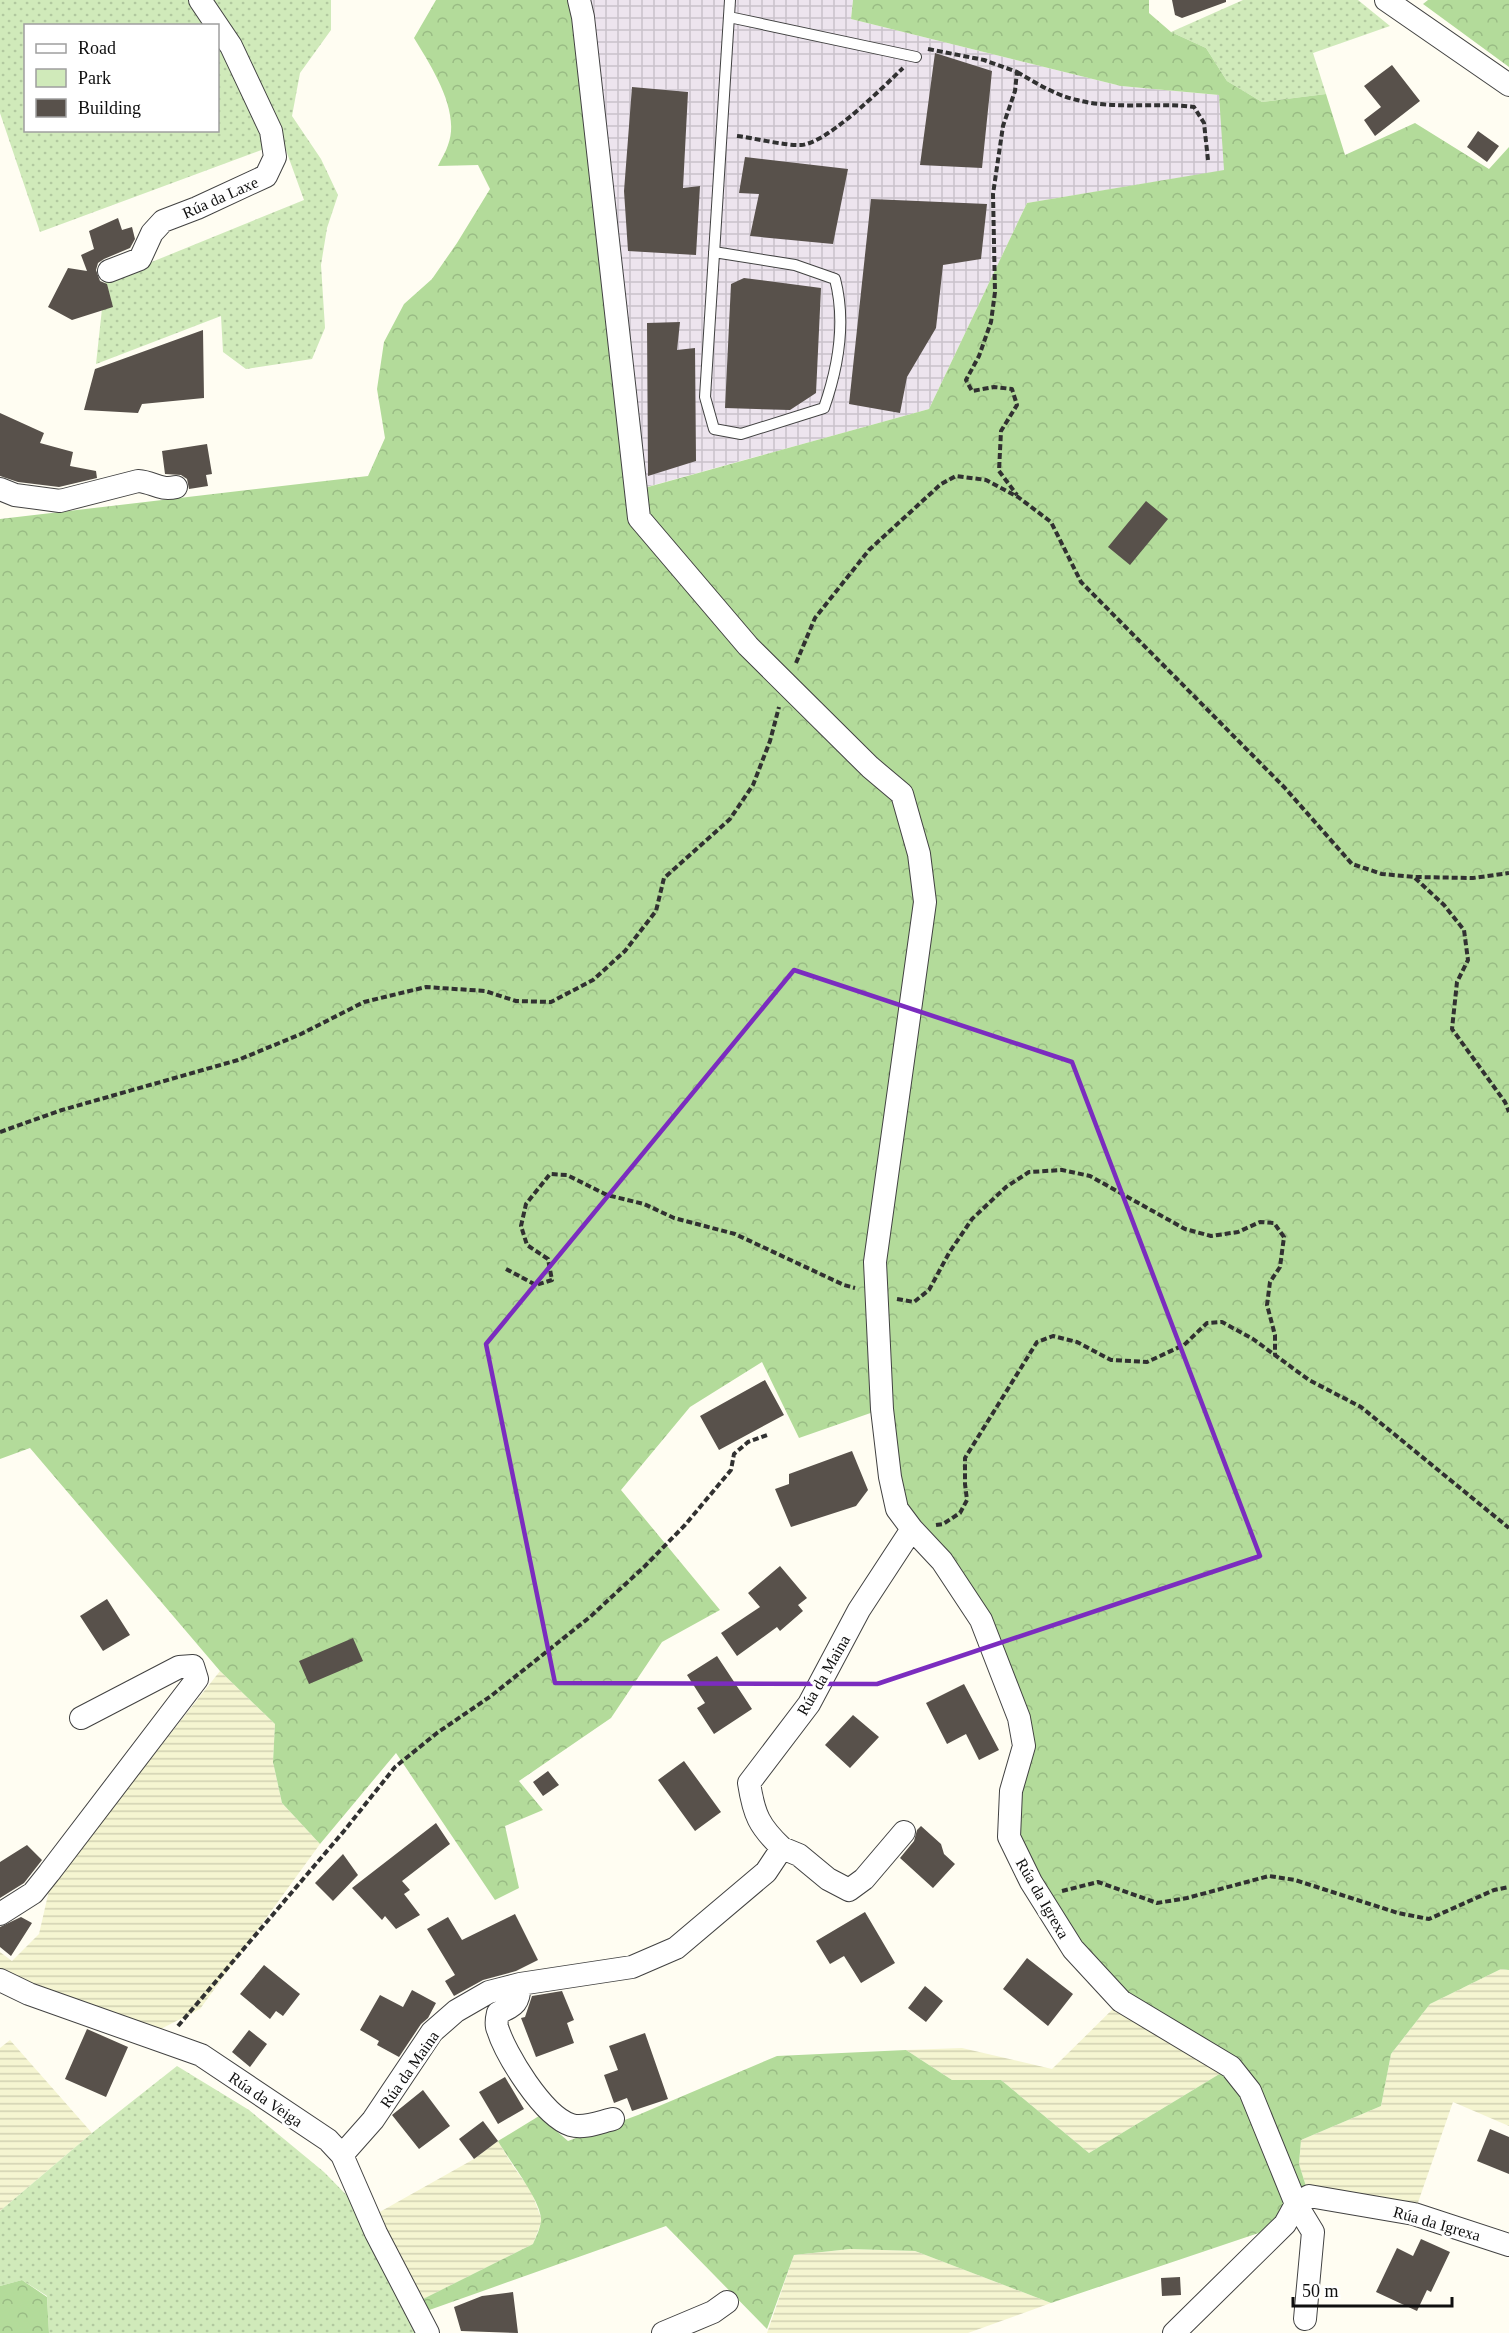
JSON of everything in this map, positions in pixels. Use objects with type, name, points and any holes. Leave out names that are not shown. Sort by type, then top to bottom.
[{"type":"street","name":"Rúa da Laxe","points":[[200,0],[215,24]]},
{"type":"street","name":"Rúa da Igrexa","points":[[579,0],[583,17],[639,518],[748,646],[870,767],[902,794],[919,854],[925,902],[875,1262],[882,1409],[890,1477],[897,1509],[942,1561],[981,1620],[1020,1718],[1024,1746],[1011,1791],[1009,1837],[1042,1900],[1072,1948],[1121,2001],[1231,2067],[1250,2091],[1296,2204],[1313,2232],[1305,2319]]},
{"type":"street","points":[[1386,0],[1509,85]]},
{"type":"street","name":"Rúa da Laxe","points":[[109,271],[140,259],[152,233],[163,221],[266,176],[275,157],[272,131],[236,56],[219,30]]},
{"type":"street","points":[[0,489],[15,495],[60,501],[138,481],[149,482],[158,488],[176,487]]},
{"type":"street","name":"Rúa da Maina","points":[[904,1832],[864,1880],[849,1890],[828,1879],[799,1855],[782,1848],[762,1829],[752,1802],[749,1783],[809,1704],[859,1610],[912,1529]]},
{"type":"street","points":[[0,1914],[33,1893],[49,1874],[197,1679],[193,1666],[179,1667],[81,1718]]},
{"type":"street","name":"Rúa da Maina","points":[[342,2155],[373,2120],[432,2032],[456,2011],[489,1992],[520,1984],[632,1967],[676,1948],[766,1872],[782,1848]]},
{"type":"street","name":"Rúa da Veiga","points":[[0,1980],[40,1998],[201,2055],[328,2140],[342,2155],[376,2233],[428,2333]]},
{"type":"street","points":[[520,1984],[519,1998],[514,2006],[498,2013],[497,2025],[517,2067],[531,2089],[541,2103],[571,2125],[586,2126],[613,2119]]},
{"type":"street","name":"Rúa da Igrexa","points":[[1296,2204],[1309,2196],[1414,2214],[1509,2245]]},
{"type":"street","points":[[1174,2333],[1285,2224],[1296,2204]]},
{"type":"street","points":[[663,2333],[713,2312],[727,2302]]},
{"type":"lane","points":[[714,252],[795,265],[835,279],[841,301],[836,374],[824,408],[741,434],[714,429],[705,397],[721,135],[730,0]]},
{"type":"lane","points":[[729,17],[916,57]]},
{"type":"path","points":[[721,135],[802,145],[827,134],[874,96],[916,57],[929,49],[984,60],[1017,72],[1044,88],[1077,100],[1120,105],[1172,104],[1194,107],[1204,123],[1208,160]]},
{"type":"path","points":[[1017,72],[1016,92],[1003,126],[993,194],[995,292],[991,322],[979,356],[966,380],[972,391],[994,387],[1012,389],[1017,405],[1001,431],[999,471],[1018,497]]},
{"type":"path","points":[[0,1132],[62,1110],[238,1060],[301,1034],[364,1002],[426,987],[485,991],[516,1001],[551,1002],[592,980],[624,951],[656,911],[664,878],[730,819],[753,785],[770,741],[787,685],[816,618],[869,550],[941,484],[956,476],[986,480],[1018,497],[1051,522],[1081,582],[1285,788],[1352,864],[1382,874],[1415,877],[1473,878],[1509,873]]},
{"type":"path","points":[[1415,877],[1444,905],[1464,930],[1468,960],[1457,982],[1452,1029],[1505,1102],[1509,1112]]},
{"type":"path","points":[[912,1529],[943,1524],[960,1513],[967,1500],[964,1484],[965,1458],[1037,1342],[1053,1336],[1077,1342],[1111,1360],[1147,1362],[1184,1345],[1207,1323],[1222,1322],[1253,1339],[1302,1376],[1361,1407],[1509,1528]]},
{"type":"path","points":[[164,2042],[344,1831],[395,1767],[437,1733],[491,1696],[590,1617],[645,1566],[684,1525],[731,1470],[734,1454],[748,1442],[767,1435]]},
{"type":"path","points":[[1042,1900],[1071,1888],[1098,1882],[1157,1903],[1186,1898],[1269,1876],[1294,1880],[1398,1913],[1429,1919],[1494,1890],[1509,1887]]},
{"type":"highlighted area","points":[[794,970],[1072,1062],[1260,1556],[877,1684],[555,1683],[486,1344]]},
{"type":"shaded area","points":[[579,0],[853,0],[851,19],[1121,86],[1219,95],[1227,170],[1027,203],[929,409],[636,490]]},
{"type":"green space","points":[[0,0],[331,0],[331,30],[300,73],[292,116],[321,159],[338,195],[327,228],[321,265],[325,328],[312,359],[246,369],[223,352],[221,316],[96,364],[105,281],[304,200],[283,142],[40,232],[0,113]]},
{"type":"green space","points":[[436,0],[579,0],[637,490],[929,409],[1027,203],[1224,170],[1219,95],[1121,86],[851,19],[853,0],[1149,0],[1149,13],[1171,32],[1206,48],[1227,81],[1262,102],[1326,94],[1345,155],[1415,123],[1489,169],[1509,147],[1509,1970],[1501,1969],[1430,2004],[1391,2054],[1381,2106],[1301,2140],[1299,2164],[1309,2196],[1285,2224],[1051,2303],[915,2251],[850,2249],[794,2255],[767,2329],[666,2226],[418,2314],[413,2304],[533,2244],[541,2221],[537,2203],[498,2141],[539,2116],[568,2141],[638,2115],[777,2056],[906,2050],[952,2080],[1001,2080],[1089,2153],[1231,2067],[1121,2001],[1009,1837],[1024,1746],[981,1620],[897,1509],[882,1409],[799,1438],[762,1362],[690,1407],[621,1490],[720,1610],[662,1642],[611,1718],[519,1781],[543,1810],[505,1826],[519,1888],[495,1900],[396,1753],[320,1844],[282,1803],[273,1762],[275,1724],[220,1671],[30,1448],[0,1459],[0,519],[368,476],[385,438],[377,389],[384,342],[404,304],[432,279],[490,189],[478,165],[438,166],[448,145],[451,118],[436,75],[414,38]]},
{"type":"green space","points":[[1243,0],[1358,0],[1390,26],[1313,53],[1326,94],[1262,102],[1227,81],[1206,48],[1171,32]]},
{"type":"green space","points":[[1428,0],[1509,0],[1509,67],[1423,4]]},
{"type":"green space","points":[[220,1671],[275,1724],[273,1762],[282,1803],[320,1844],[200,2009],[147,2036],[0,1980],[0,1952],[12,1961],[39,1934],[50,1886]]},
{"type":"green space","points":[[1501,1969],[1509,1970],[1509,2126],[1453,2102],[1414,2214],[1309,2196],[1299,2164],[1301,2140],[1381,2106],[1391,2054],[1430,2004]]},
{"type":"green space","points":[[1121,2001],[1231,2067],[1089,2153],[1001,2080],[952,2080],[906,2050],[962,2048],[1052,2069]]},
{"type":"green space","points":[[10,2040],[92,2133],[0,2211],[0,2048]]},
{"type":"green space","points":[[177,2066],[249,2110],[324,2172],[369,2218],[418,2314],[415,2333],[49,2333],[47,2296],[22,2280],[0,2286],[0,2211],[92,2133]]},
{"type":"green space","points":[[498,2141],[531,2191],[542,2220],[533,2244],[413,2304],[369,2218],[474,2159]]},
{"type":"green space","points":[[850,2249],[915,2251],[1051,2303],[968,2333],[767,2333],[794,2255]]},
{"type":"green space","points":[[22,2280],[47,2297],[49,2333],[0,2333],[0,2286]]},
{"type":"building","points":[[1172,0],[1226,0],[1226,2],[1182,18],[1175,15]]},
{"type":"building","points":[[935,53],[992,71],[982,168],[920,165]]},
{"type":"building","points":[[1392,65],[1420,101],[1375,136],[1364,120],[1381,107],[1364,86]]},
{"type":"building","points":[[632,87],[688,92],[683,188],[700,186],[696,255],[628,251],[624,191]]},
{"type":"building","points":[[1478,131],[1499,146],[1487,162],[1467,147]]},
{"type":"building","points":[[745,157],[848,169],[833,244],[750,236],[759,194],[739,193]]},
{"type":"building","points":[[871,199],[987,204],[981,259],[943,265],[936,328],[907,377],[900,413],[849,404]]},
{"type":"building","points":[[118,218],[122,230],[132,227],[135,239],[130,248],[98,263],[96,270],[100,281],[107,284],[113,307],[72,320],[48,307],[68,268],[87,271],[81,255],[94,249],[89,231]]},
{"type":"building","points":[[744,278],[821,288],[816,393],[790,410],[725,408],[731,284]]},
{"type":"building","points":[[680,322],[677,350],[695,348],[696,461],[648,476],[647,323]]},
{"type":"building","points":[[203,330],[204,398],[142,404],[138,413],[84,410],[95,369]]},
{"type":"building","points":[[0,413],[44,433],[40,443],[73,452],[70,466],[96,471],[97,478],[59,487],[18,482],[0,476]]},
{"type":"building","points":[[207,444],[212,474],[206,475],[208,486],[189,489],[187,479],[181,475],[165,474],[162,451]]},
{"type":"building","points":[[1146,501],[1168,519],[1130,565],[1108,547]]},
{"type":"building","points":[[765,1380],[784,1415],[719,1450],[700,1416]]},
{"type":"building","points":[[852,1451],[868,1490],[856,1506],[791,1527],[775,1489],[789,1484],[789,1474]]},
{"type":"building","points":[[780,1566],[807,1598],[798,1605],[803,1611],[780,1631],[777,1627],[737,1656],[721,1633],[760,1607],[748,1593]]},
{"type":"building","points":[[107,1599],[130,1635],[103,1651],[80,1616]]},
{"type":"building","points":[[353,1638],[363,1661],[309,1684],[299,1661]]},
{"type":"building","points":[[717,1656],[752,1709],[714,1734],[697,1708],[705,1703],[687,1675]]},
{"type":"building","points":[[964,1684],[999,1750],[979,1760],[966,1734],[947,1744],[926,1703]]},
{"type":"building","points":[[853,1715],[879,1737],[850,1768],[825,1745]]},
{"type":"building","points":[[684,1761],[721,1812],[695,1831],[658,1780]]},
{"type":"building","points":[[548,1771],[559,1785],[543,1796],[533,1782]]},
{"type":"building","points":[[436,1823],[450,1844],[402,1881],[410,1890],[404,1894],[420,1915],[396,1929],[385,1916],[382,1920],[352,1888]]},
{"type":"building","points":[[921,1826],[941,1844],[944,1854],[955,1864],[933,1888],[900,1858],[914,1841],[917,1830]]},
{"type":"building","points":[[27,1845],[42,1860],[24,1883],[0,1898],[0,1862]]},
{"type":"building","points":[[343,1854],[358,1875],[333,1901],[315,1883]]},
{"type":"building","points":[[865,1912],[895,1963],[861,1983],[844,1956],[830,1964],[816,1941]]},
{"type":"building","points":[[515,1914],[538,1960],[516,1971],[483,1980],[454,1996],[445,1981],[455,1975],[427,1929],[448,1917],[462,1940]]},
{"type":"building","points":[[21,1917],[32,1923],[11,1956],[0,1947],[0,1927]]},
{"type":"building","points":[[1027,1958],[1073,1994],[1048,2026],[1003,1989]]},
{"type":"building","points":[[264,1965],[300,1994],[283,2016],[276,2011],[270,2019],[240,1994]]},
{"type":"building","points":[[925,1986],[943,2001],[926,2022],[908,2008]]},
{"type":"building","points":[[412,1990],[436,2003],[428,2018],[421,2024],[399,2057],[377,2045],[379,2041],[360,2030],[380,1995],[403,2007]]},
{"type":"building","points":[[562,1991],[574,2020],[567,2023],[574,2043],[536,2057],[521,2018],[525,2017],[532,1996]]},
{"type":"building","points":[[87,2029],[128,2047],[106,2097],[65,2079]]},
{"type":"building","points":[[249,2030],[267,2044],[250,2067],[232,2052]]},
{"type":"building","points":[[645,2033],[668,2099],[632,2111],[627,2098],[614,2103],[604,2075],[618,2070],[609,2046]]},
{"type":"building","points":[[505,2077],[524,2109],[498,2124],[479,2092]]},
{"type":"building","points":[[423,2090],[450,2126],[419,2149],[392,2115]]},
{"type":"building","points":[[483,2121],[498,2141],[474,2159],[459,2139]]},
{"type":"building","points":[[1490,2129],[1509,2137],[1509,2174],[1477,2161]]},
{"type":"building","points":[[1421,2239],[1450,2252],[1431,2292],[1427,2290],[1417,2311],[1376,2292],[1397,2248],[1413,2256]]},
{"type":"building","points":[[1180,2277],[1181,2295],[1162,2296],[1161,2278]]},
{"type":"building","points":[[513,2292],[518,2333],[461,2331],[454,2307],[482,2296]]}]
